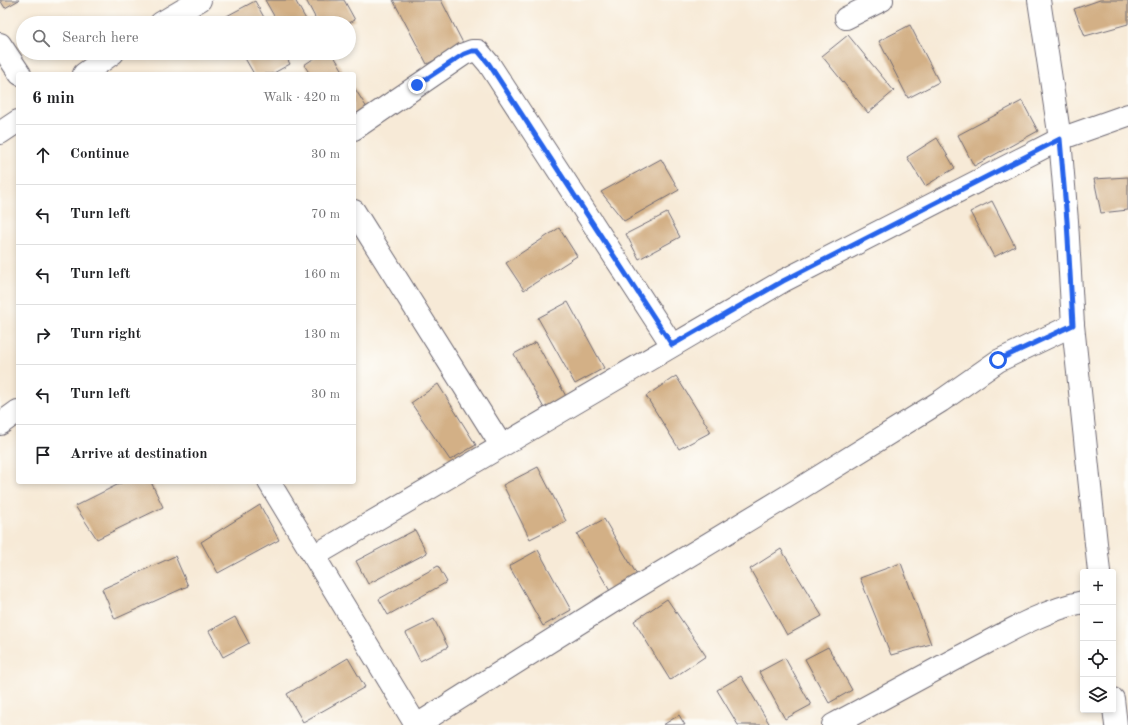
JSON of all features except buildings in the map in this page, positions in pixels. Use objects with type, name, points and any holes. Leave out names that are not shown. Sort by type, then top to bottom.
[{"type":"street","points":[[173,16],[200,0]]},
{"type":"street","points":[[846,18],[882,0]]},
{"type":"street","points":[[1039,0],[1060,139],[1067,221],[1073,325],[1099,569]]},
{"type":"street","points":[[0,44],[19,72]]},
{"type":"street","points":[[356,128],[464,54],[472,51],[478,51],[489,64],[672,345]]},
{"type":"street","points":[[87,72],[103,60]]},
{"type":"street","points":[[314,556],[783,281],[1060,139],[1128,115]]},
{"type":"street","points":[[0,133],[16,122]]},
{"type":"street","points":[[356,213],[502,445]]},
{"type":"street","points":[[270,484],[416,725],[609,604],[796,492],[941,401],[998,360],[1073,325]]},
{"type":"street","points":[[0,424],[16,412]]},
{"type":"street","points":[[833,725],[924,675],[1012,630],[1066,605],[1080,603]]},
{"type":"street","points":[[1115,713],[1116,725]]},
{"type":"route","points":[[417,85],[464,54],[472,51],[478,51],[489,64],[672,345],[783,281],[1060,139],[1067,221],[1073,325],[998,360]]}]
